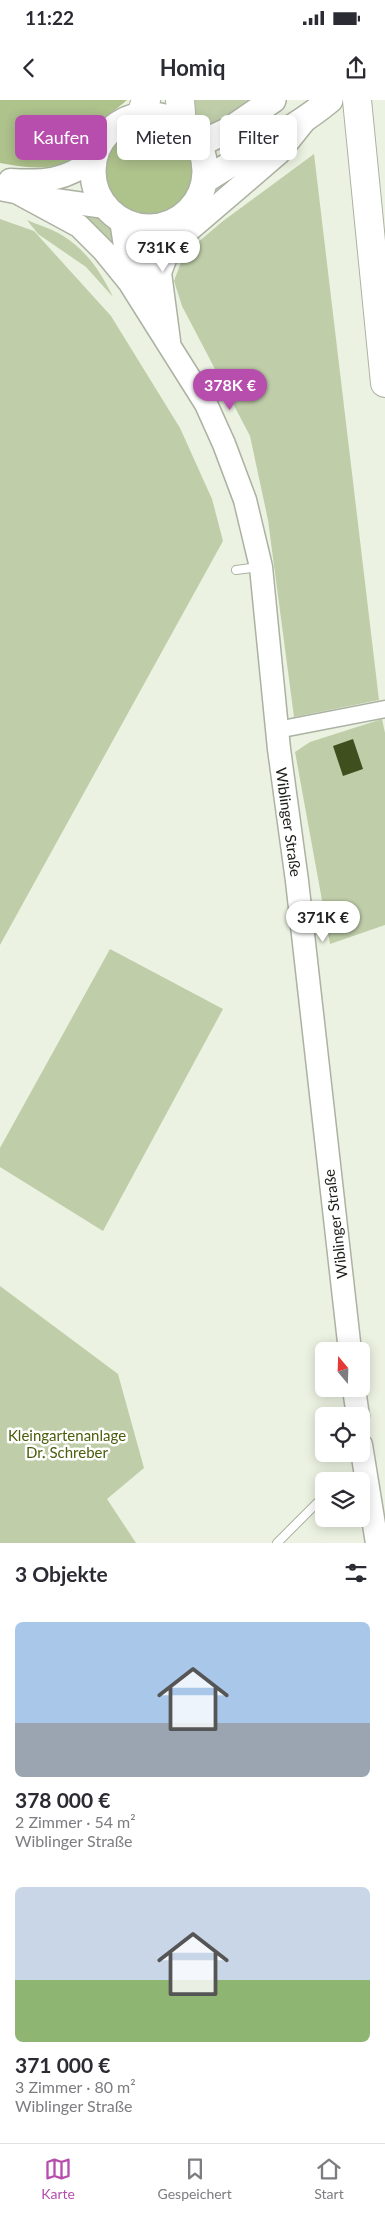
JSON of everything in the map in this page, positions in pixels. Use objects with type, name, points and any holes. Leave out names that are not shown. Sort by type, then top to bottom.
[{"type":"highway","points":[[357,100],[385,383]]},
{"type":"main road","points":[[210,127],[229,130],[273,100]]},
{"type":"main road","points":[[204,181],[234,161],[304,121],[330,100]]},
{"type":"main road","points":[[107,133],[115,125],[143,107],[159,115]]},
{"type":"main road","points":[[170,346],[160,273],[167,254],[181,236],[279,153],[304,121]]},
{"type":"main road","points":[[0,179],[38,182],[57,179],[72,174],[92,160]]},
{"type":"main road","points":[[93,160],[92,176],[96,192],[113,213]]},
{"type":"main road","points":[[9,191],[113,213],[134,225],[162,226],[177,220],[190,210],[199,197],[204,181],[204,160]]},
{"type":"main road","points":[[9,191],[79,226],[104,251],[131,285]]},
{"type":"main road","name":"Wiblinger Straße","points":[[113,213],[131,285],[206,404],[224,444],[244,500],[261,567],[277,730],[297,881],[349,1342]]},
{"type":"main road","name":"Wiblinger Straße","points":[[150,316],[144,272],[145,256],[150,240],[162,226]]},
{"type":"main road","points":[[370,1501],[377,1543]]},
{"type":"street","points":[[277,730],[385,709]]},
{"type":"lane","points":[[236,570],[261,567]]},
{"type":"lane","points":[[277,1543],[315,1505]]},
{"type":"green space","points":[[0,100],[127,100],[107,117],[107,115],[15,115],[15,160],[72,160],[54,166],[43,167],[0,163]]},
{"type":"green space","points":[[187,100],[260,100],[236,115],[220,115],[220,122],[218,123],[210,125],[210,115],[192,114]]},
{"type":"green space","points":[[117,138],[117,160],[193,161],[193,179],[186,195],[174,207],[158,214],[140,214],[124,207],[112,195],[105,179],[105,161]]},
{"type":"green space","points":[[314,154],[379,700],[294,717],[268,520],[250,436],[182,306],[174,281],[184,254],[223,221]]},
{"type":"green space","points":[[65,207],[93,211],[106,218],[116,235],[123,261]]},
{"type":"green space","points":[[0,219],[34,231],[111,316],[180,428],[212,499],[223,541],[0,945]]},
{"type":"green space","points":[[27,220],[56,232],[85,253],[98,270],[113,297],[86,267],[38,234]]},
{"type":"green space","points":[[382,719],[385,733],[385,925],[330,944],[295,752],[310,742]]},
{"type":"green space","points":[[110,949],[223,1009],[103,1231],[0,1167],[0,1148]]},
{"type":"green space","name":"Kleingartenanlage Dr. Schreber","points":[[0,1286],[118,1374],[144,1468],[107,1499],[136,1543],[0,1543]]},
{"type":"building","points":[[353,739],[363,769],[343,776],[333,746]]}]
